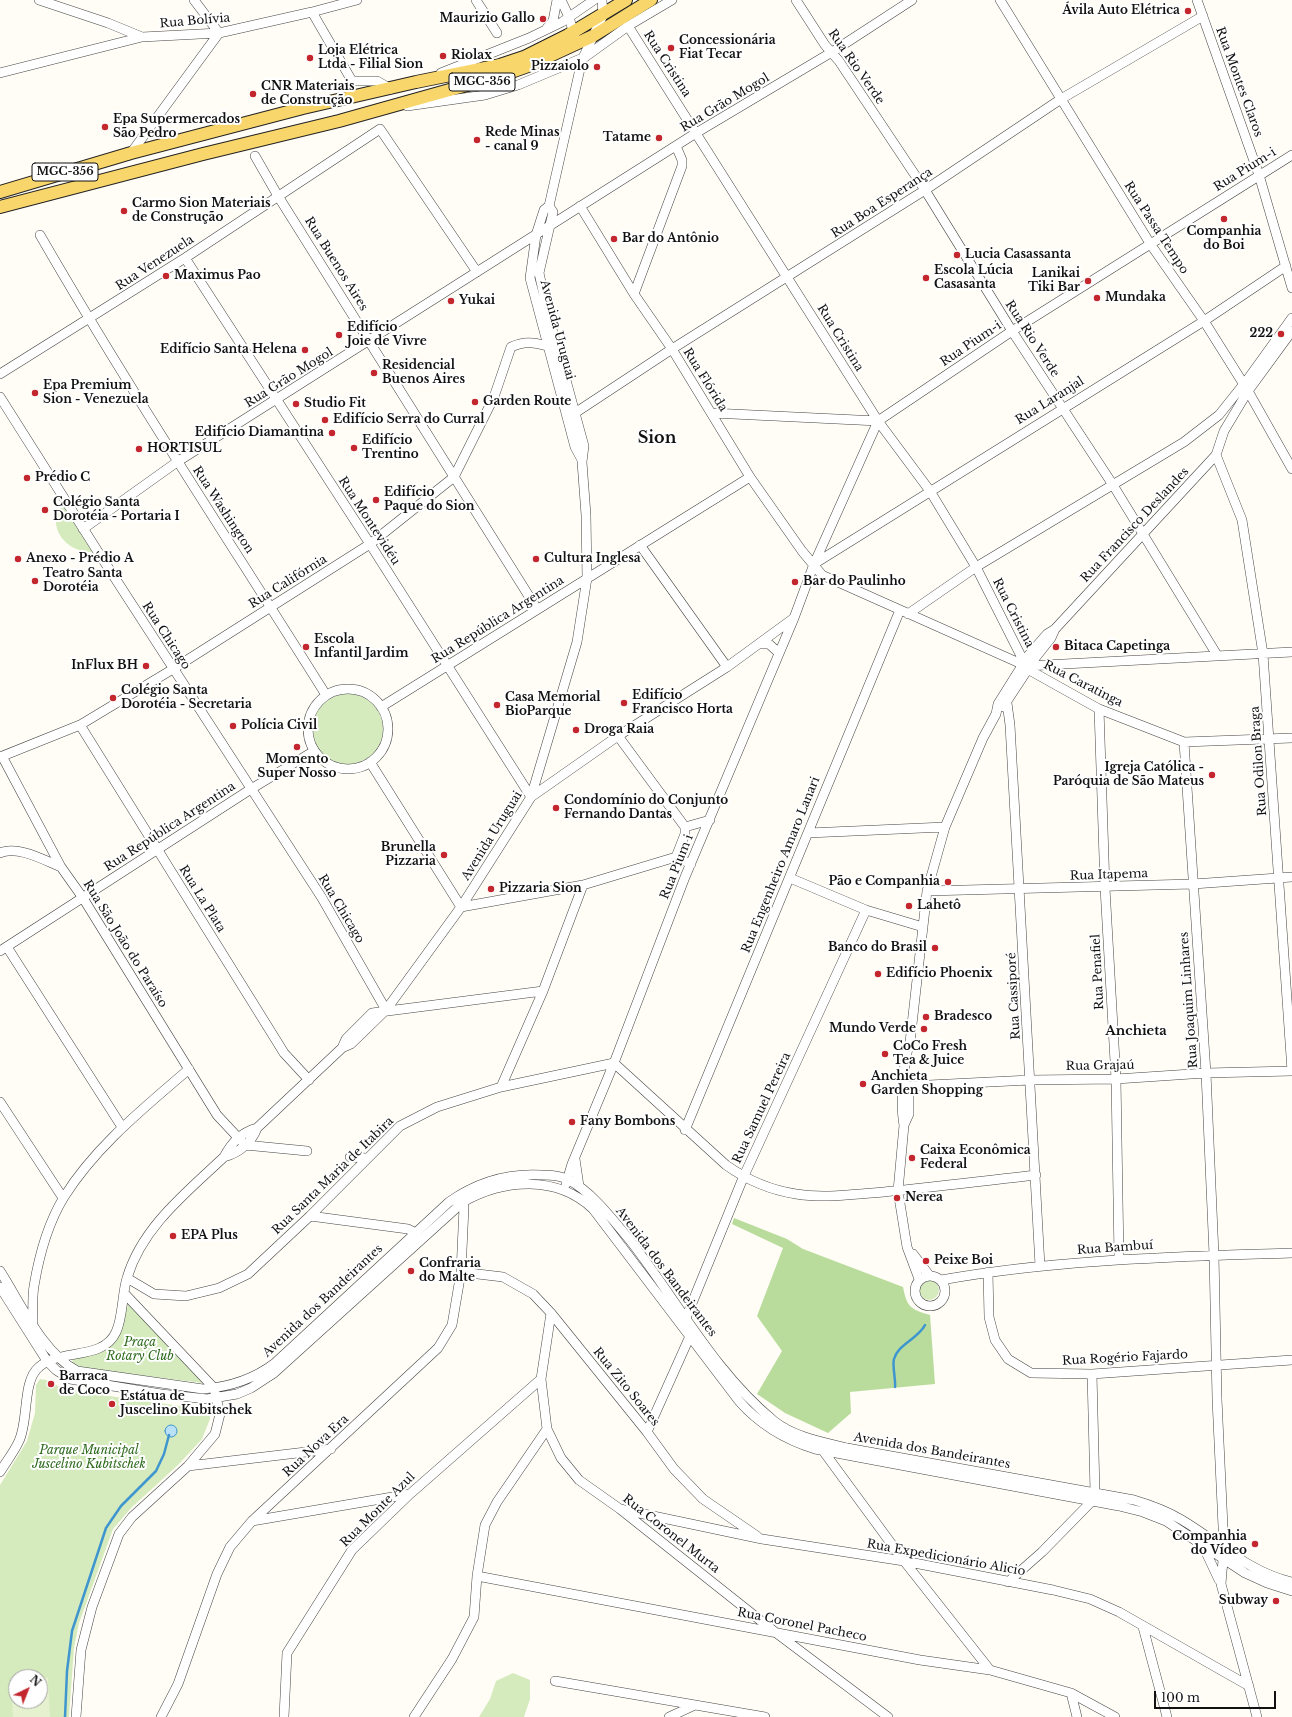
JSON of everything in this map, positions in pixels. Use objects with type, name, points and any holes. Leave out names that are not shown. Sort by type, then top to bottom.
[{"type":"main road","name":"MGC-356","points":[[0,207],[382,108],[503,75],[528,66],[575,38],[603,15],[626,0]]},
{"type":"main road","name":"MGC-356","points":[[0,192],[131,153],[303,108],[506,63],[575,38],[593,36],[651,0]]},
{"type":"street","name":"Rua Bolívia","points":[[39,0],[71,10],[142,37],[219,33],[312,12],[357,0]]},
{"type":"street","points":[[71,0],[71,10]]},
{"type":"street","points":[[131,153],[219,33],[194,0]]},
{"type":"street","points":[[476,0],[497,33]]},
{"type":"street","points":[[547,29],[553,21],[557,0]]},
{"type":"street","points":[[561,0],[569,17],[575,38],[585,57]]},
{"type":"street","name":"MGC-356","points":[[416,82],[508,48],[569,17],[594,0]]},
{"type":"street","points":[[602,0],[603,15]]},
{"type":"street","name":"MGC-356","points":[[382,108],[485,96],[518,85],[567,63],[585,57],[628,26],[672,0]]},
{"type":"street","name":"Rua Rio Verde","points":[[796,0],[825,45],[832,52],[925,190],[1012,331],[1113,485],[1217,655]]},
{"type":"street","name":"Rua Grão Mogol","points":[[83,529],[177,462],[550,227],[580,206],[696,133],[832,52],[912,0]]},
{"type":"street","name":"Rua Passa Tempo","points":[[1000,0],[1151,245],[1204,321],[1246,388],[1292,469]]},
{"type":"street","name":"Rua Montes Claros","points":[[1197,0],[1259,175],[1292,288]]},
{"type":"street","points":[[312,12],[352,82],[377,81],[392,89]]},
{"type":"street","name":"Avenida Uruguai","points":[[386,1010],[461,907],[531,797],[577,642],[587,578],[586,515],[582,462],[584,446],[549,318],[539,273],[550,227],[551,209],[578,81],[585,57],[603,15]]},
{"type":"street","name":"Rua Boa Esperança","points":[[575,413],[672,349],[925,190],[1061,99],[1203,16]]},
{"type":"street","name":"Rua Cristina","points":[[628,26],[878,421],[930,491],[976,567],[1026,666]]},
{"type":"street","points":[[0,73],[142,37]]},
{"type":"street","points":[[567,63],[576,68],[578,81]]},
{"type":"street","name":"Rua Venezuela","points":[[0,374],[185,258],[380,129],[477,272]]},
{"type":"street","points":[[634,294],[682,166],[682,160],[676,146]]},
{"type":"street","name":"Rua Pium-i","points":[[878,421],[1012,331],[1292,155]]},
{"type":"street","name":"Rua Buenos Aires","points":[[255,156],[278,196],[537,609]]},
{"type":"street","name":"Rua Flórida","points":[[580,206],[634,294],[672,349],[750,477],[802,551],[814,564]]},
{"type":"street","points":[[551,209],[559,214],[571,212]]},
{"type":"street","name":"Avenida Uruguai","points":[[551,209],[544,210],[536,235],[530,278],[546,346],[566,410],[575,447],[582,462]]},
{"type":"street","name":"Rua Washington","points":[[40,235],[89,319],[177,462],[326,695]]},
{"type":"street","name":"Rua Montevidéu","points":[[185,258],[531,797]]},
{"type":"street","name":"Rua Laranjal","points":[[814,564],[824,554],[930,491],[1204,321],[1286,266]]},
{"type":"street","points":[[546,346],[532,342],[542,330],[549,318]]},
{"type":"street","name":"Rua Francisco Deslandes","points":[[996,714],[1007,703],[1026,672],[1027,658],[1046,634],[1055,629],[1216,455],[1224,431],[1224,418],[1246,388],[1292,318]]},
{"type":"street","name":"Rua Francisco Deslandes","points":[[1246,388],[1292,332]]},
{"type":"street","name":"Rua Califórnia","points":[[1,757],[80,725],[174,669],[370,544],[454,477],[494,397],[511,347],[521,342],[532,342]]},
{"type":"street","points":[[908,614],[976,567],[1184,442],[1219,415],[1246,388]]},
{"type":"street","name":"Rua Chicago","points":[[0,397],[83,529],[322,898],[386,1010]]},
{"type":"street","points":[[712,413],[878,421],[824,554]]},
{"type":"street","name":"Rua Odilon Braga","points":[[1216,455],[1242,520],[1263,654],[1292,1071]]},
{"type":"street","name":"Rua República Argentina","points":[[381,707],[750,477]]},
{"type":"street","points":[[640,546],[728,666]]},
{"type":"street","name":"Rua Caratinga","points":[[814,564],[822,575],[1026,666],[1031,671],[1099,709],[1184,742],[1292,738]]},
{"type":"street","name":"Rua Pium i","points":[[575,1158],[614,1063],[685,877],[780,653],[814,564]]},
{"type":"street","name":"Rua Engenheiro Amaro Lanari","points":[[685,1130],[900,610]]},
{"type":"street","points":[[531,797],[618,736],[728,666],[794,618]]},
{"type":"street","points":[[759,644],[769,644],[780,653]]},
{"type":"street","points":[[1026,666],[1292,652]]},
{"type":"street","name":"Rua Francisco Deslandes","points":[[904,1125],[902,1114],[906,1053],[910,1042],[927,891],[945,827],[981,743],[996,714],[998,704],[1020,669],[1026,666]]},
{"type":"street","points":[[350,689],[373,697],[381,707],[385,716],[387,736],[385,746],[370,762],[359,767],[339,768],[321,759],[314,751],[307,732],[308,720],[312,710],[326,695],[337,691],[350,689]]},
{"type":"street","name":"Rua Cassiporé","points":[[1007,703],[1010,724],[1020,890],[1040,1266]]},
{"type":"street","name":"Rua Penafiel","points":[[1099,709],[1105,888],[1116,1079],[1119,1258]]},
{"type":"street","points":[[996,714],[1010,724]]},
{"type":"street","name":"Rua La Plata","points":[[80,725],[284,1053],[309,1080]]},
{"type":"street","points":[[618,736],[685,827],[685,834],[676,857],[685,877]]},
{"type":"street","name":"Rua Joaquim Linhares","points":[[1184,742],[1206,1073],[1214,1255],[1216,1364],[1224,1548],[1221,1584]]},
{"type":"street","name":"Rua República Argentina","points":[[3,949],[251,789],[314,751]]},
{"type":"street","name":"Rua São João do Paraíso","points":[[1,757],[60,867],[83,898],[217,1115],[242,1141]]},
{"type":"street","points":[[370,762],[461,907],[583,885],[676,857],[691,864]]},
{"type":"street","points":[[685,827],[710,820]]},
{"type":"street","points":[[808,833],[945,827]]},
{"type":"street","points":[[0,853],[7,850],[14,851],[33,856],[60,867]]},
{"type":"street","name":"Rua Itapema","points":[[927,891],[1105,888],[1292,877]]},
{"type":"street","points":[[790,878],[866,910],[923,927]]},
{"type":"street","points":[[502,1087],[543,991],[583,885]]},
{"type":"street","name":"Rua Samuel Pereira","points":[[686,1318],[743,1178],[866,910]]},
{"type":"street","points":[[3,949],[122,1127]]},
{"type":"street","points":[[0,1472],[19,1441],[24,1424],[31,1377],[38,1368],[47,1361],[99,1348],[108,1343],[116,1332],[127,1278],[138,1252],[154,1226],[174,1203],[224,1157],[229,1148],[242,1141],[248,1130],[257,1128],[342,1048],[346,1039],[372,1013],[543,991]]},
{"type":"street","name":"Rua Francisco Deslandes","points":[[910,1042],[912,1054],[908,1114],[904,1125],[898,1190],[908,1246],[919,1279]]},
{"type":"street","points":[[614,1063],[685,1130],[726,1165],[743,1178],[776,1189],[803,1195],[824,1196],[898,1190],[1036,1175]]},
{"type":"street","name":"Rua Santa Maria de Itabira","points":[[127,1278],[154,1294],[186,1296],[219,1288],[248,1274],[310,1216],[366,1158],[400,1126],[437,1107],[502,1087],[614,1063]]},
{"type":"street","points":[[33,1322],[34,1287],[46,1237],[63,1198],[91,1159],[122,1127],[189,1069]]},
{"type":"street","name":"Rua Grajaú","points":[[909,1086],[1030,1080],[1116,1079],[1206,1073],[1292,1071]]},
{"type":"street","points":[[0,1102],[63,1198]]},
{"type":"street","points":[[242,1141],[308,1152]]},
{"type":"street","points":[[350,1157],[366,1158]]},
{"type":"street","points":[[564,1190],[575,1158]]},
{"type":"street","points":[[575,1158],[579,1186]]},
{"type":"street","name":"Avenida dos Bandeirantes","points":[[0,1287],[47,1361],[56,1370],[70,1379],[176,1396],[217,1398],[237,1394],[251,1388],[274,1373],[408,1251],[472,1188],[495,1179],[522,1174],[549,1175],[567,1179],[579,1186],[612,1219],[643,1258],[728,1376],[748,1398],[784,1428],[816,1441],[1093,1496],[1131,1508],[1166,1521],[1256,1579],[1292,1591]]},
{"type":"street","name":"Avenida dos Bandeirantes","points":[[0,1271],[50,1350],[58,1359],[77,1372],[203,1389],[214,1388],[250,1378],[275,1363],[416,1232],[461,1198],[487,1190],[516,1184],[544,1185],[564,1190],[579,1197],[593,1209],[739,1401],[755,1416],[794,1442],[823,1451],[1093,1496],[1134,1500],[1159,1508],[1183,1520],[1254,1568],[1278,1579],[1292,1582]]},
{"type":"street","name":"Rua Nova Era","points":[[161,1717],[178,1684],[217,1574],[230,1547],[252,1521],[438,1348],[452,1325],[461,1272],[461,1198]]},
{"type":"street","points":[[310,1216],[408,1229],[416,1232],[416,1238],[408,1251]]},
{"type":"street","name":"Rua Francisco Deslandes","points":[[908,1246],[929,1275]]},
{"type":"street","name":"Rua Bambuí","points":[[941,1280],[988,1272],[1119,1258],[1292,1253]]},
{"type":"street","name":"Rua Zito Soares","points":[[461,1272],[503,1277],[533,1294],[551,1313],[647,1432],[674,1469],[703,1499],[762,1539]]},
{"type":"street","name":"Rua Rogério Fajardo","points":[[988,1272],[989,1318],[995,1340],[1008,1359],[1031,1373],[1092,1374],[1216,1364],[1292,1360]]},
{"type":"street","points":[[929,1275],[941,1280],[945,1289],[945,1294],[940,1302],[932,1306],[922,1304],[916,1297],[915,1288],[919,1279],[929,1275]]},
{"type":"street","points":[[20,1301],[29,1297],[34,1287]]},
{"type":"street","points":[[76,1717],[81,1650],[92,1607],[119,1534],[132,1518],[188,1466],[215,1434],[220,1414],[214,1388],[124,1293]]},
{"type":"street","name":"Rua Coronel Murta","points":[[551,1313],[541,1378],[547,1429],[561,1458],[579,1480],[620,1509],[775,1632],[888,1717]]},
{"type":"street","points":[[647,1432],[690,1336]]},
{"type":"street","points":[[1008,1582],[1042,1552],[1093,1496],[1092,1374]]},
{"type":"street","name":"Rua Monte Azul","points":[[284,1717],[287,1653],[352,1550],[410,1494],[541,1378]]},
{"type":"street","points":[[414,1717],[452,1659],[474,1617],[477,1576],[485,1524],[497,1502],[547,1429]]},
{"type":"street","points":[[816,1441],[904,1561],[990,1670]]},
{"type":"street","points":[[188,1466],[331,1449]]},
{"type":"street","points":[[252,1521],[410,1494]]},
{"type":"street","name":"Rua Expedicionário Alicio","points":[[620,1509],[762,1539],[904,1561],[1053,1590],[1090,1600],[1119,1612],[1249,1686]]},
{"type":"street","points":[[1203,1545],[1221,1584],[1257,1717]]},
{"type":"street","name":"Rua Coronel Pacheco","points":[[477,1576],[920,1660],[990,1670],[1071,1693],[1115,1717]]},
{"type":"street","points":[[1143,1627],[1167,1717]]},
{"type":"street","points":[[555,1681],[765,1717]]},
{"type":"street","points":[[1071,1693],[1077,1717]]},
{"type":"street","points":[[669,1717],[696,1705]]},
{"type":"street","points":[[719,1709],[725,1717]]},
{"type":"green space","points":[[61,502],[92,552],[74,548],[66,543],[61,536],[57,529],[56,520],[57,511]]},
{"type":"green space","points":[[341,694],[355,694],[368,700],[377,709],[381,715],[383,729],[381,743],[373,754],[362,762],[355,764],[341,764],[334,762],[323,754],[315,743],[313,736],[313,722],[315,715],[323,704],[334,696]]},
{"type":"green space","points":[[734,1218],[787,1239],[803,1249],[903,1287],[906,1299],[910,1306],[918,1311],[930,1315],[935,1384],[850,1392],[851,1413],[828,1433],[785,1413],[757,1394],[782,1351],[757,1316],[783,1248],[732,1224]]},
{"type":"green space","points":[[929,1280],[936,1283],[939,1290],[936,1297],[929,1300],[922,1297],[919,1290],[922,1283]]},
{"type":"green space","name":"Praça Rotary Club","points":[[128,1304],[202,1381],[202,1383],[84,1368],[72,1363],[73,1359],[91,1354],[124,1322]]},
{"type":"green space","name":"Parque Municipal Juscelino Kubitschek","points":[[40,1379],[46,1380],[60,1387],[102,1395],[209,1410],[210,1419],[202,1439],[178,1465],[132,1507],[113,1529],[79,1623],[74,1648],[69,1717],[0,1717],[0,1485],[27,1441],[35,1413],[36,1385]]},
{"type":"green space","points":[[513,1673],[530,1680],[530,1699],[524,1717],[479,1717],[490,1699],[496,1681]]},
{"type":"green space","points":[[48,1678],[50,1717],[13,1717],[13,1709],[48,1709]]},
{"type":"water","points":[[169,1425],[173,1425],[177,1431],[173,1437],[169,1437],[165,1433],[165,1429]]},
{"type":"waterway","points":[[895,1387],[894,1359],[896,1354],[904,1345],[918,1334],[925,1325]]},
{"type":"waterway","points":[[65,1717],[67,1671],[72,1631],[106,1528],[121,1506],[156,1471],[164,1454],[169,1435]]},
{"type":"place","name":"Ávila Auto Elétrica","points":[[1188,11]]},
{"type":"place","name":"Maurizio Gallo","points":[[543,19]]},
{"type":"place","name":"Concessionária Fiat Tecar","points":[[671,48]]},
{"type":"place","name":"Riolax","points":[[443,56]]},
{"type":"place","name":"Loja Elétrica Ltda - Filial Sion","points":[[310,58]]},
{"type":"place","name":"Pizzaiolo","points":[[597,67]]},
{"type":"place","name":"CNR Materiais de Construção","points":[[253,94]]},
{"type":"place","name":"Epa Supermercados São Pedro","points":[[105,127]]},
{"type":"place","name":"Tatame","points":[[659,138]]},
{"type":"place","name":"Rede Minas - canal 9","points":[[477,140]]},
{"type":"place","name":"Carmo Sion Materiais de Construção","points":[[124,211]]},
{"type":"place","name":"Companhia do Boi","points":[[1224,219]]},
{"type":"place","name":"Bar do Antônio","points":[[614,239]]},
{"type":"place","name":"Lucia Casassanta","points":[[957,255]]},
{"type":"place","name":"Maximus Pao","points":[[166,276]]},
{"type":"place","name":"Escola Lúcia Casasanta","points":[[926,278]]},
{"type":"place","name":"Lanikai Tiki Bar","points":[[1088,281]]},
{"type":"place","name":"Mundaka","points":[[1097,298]]},
{"type":"place","name":"Yukai","points":[[451,301]]},
{"type":"place","name":"222","points":[[1281,334]]},
{"type":"place","name":"Edifício Joie de Vivre","points":[[339,335]]},
{"type":"place","name":"Edifício Santa Helena","points":[[305,350]]},
{"type":"place","name":"Residencial Buenos Aires","points":[[374,373]]},
{"type":"place","name":"Epa Premium Sion - Venezuela","points":[[35,393]]},
{"type":"place","name":"Garden Route","points":[[475,402]]},
{"type":"place","name":"Studio Fit","points":[[296,404]]},
{"type":"place","name":"Edifício Serra do Curral","points":[[325,420]]},
{"type":"place","name":"Edifício Diamantina","points":[[332,433]]},
{"type":"place","name":"Edifício Trentino","points":[[354,448]]},
{"type":"place","name":"HORTISUL","points":[[139,449]]},
{"type":"place","name":"Prédio C","points":[[27,478]]},
{"type":"place","name":"Edifício Paque do Sion","points":[[376,500]]},
{"type":"place","name":"Colégio Santa Dorotéia - Portaria I","points":[[45,510]]},
{"type":"place","name":"Anexo - Prédio A","points":[[18,559]]},
{"type":"place","name":"Cultura Inglesa","points":[[536,559]]},
{"type":"place","name":"Teatro Santa Dorotéia","points":[[35,581]]},
{"type":"place","name":"Bar do Paulinho","points":[[795,582]]},
{"type":"place","name":"Escola Infantil Jardim","points":[[306,647]]},
{"type":"place","name":"Bitaca Capetinga","points":[[1056,647]]},
{"type":"place","name":"InFlux BH","points":[[146,666]]},
{"type":"place","name":"Colégio Santa Dorotéia - Secretaria","points":[[113,698]]},
{"type":"place","name":"Edifício Francisco Horta","points":[[624,703]]},
{"type":"place","name":"Casa Memorial BioParque","points":[[497,705]]},
{"type":"place","name":"Polícia Civil","points":[[233,726]]},
{"type":"place","name":"Droga Raia","points":[[576,730]]},
{"type":"place","name":"Momento Super Nosso","points":[[297,747]]},
{"type":"place","name":"Igreja Católica - Paróquia de São Mateus","points":[[1212,775]]},
{"type":"place","name":"Condomínio do Conjunto Fernando Dantas","points":[[556,808]]},
{"type":"place","name":"Brunella Pizzaria","points":[[444,855]]},
{"type":"place","name":"Pão e Companhia","points":[[948,882]]},
{"type":"place","name":"Pizzaria Sion","points":[[491,889]]},
{"type":"place","name":"Lahetô","points":[[909,906]]},
{"type":"place","name":"Banco do Brasil","points":[[935,948]]},
{"type":"place","name":"Edifício Phoenix","points":[[878,974]]},
{"type":"place","name":"Bradesco","points":[[926,1017]]},
{"type":"place","name":"Mundo Verde","points":[[924,1029]]},
{"type":"place","name":"CoCo Fresh Tea & Juice","points":[[885,1054]]},
{"type":"place","name":"Anchieta Garden Shopping","points":[[863,1084]]},
{"type":"place","name":"Fany Bombons","points":[[572,1122]]},
{"type":"place","name":"Caixa Econômica Federal","points":[[912,1158]]},
{"type":"place","name":"Nerea","points":[[897,1198]]},
{"type":"place","name":"EPA Plus","points":[[173,1236]]},
{"type":"place","name":"Peixe Boi","points":[[926,1261]]},
{"type":"place","name":"Confraria do Malte","points":[[411,1271]]},
{"type":"place","name":"Barraca de Coco","points":[[51,1384]]},
{"type":"place","name":"Estátua de Juscelino Kubitschek","points":[[112,1404]]},
{"type":"place","name":"Companhia do Vídeo","points":[[1255,1544]]},
{"type":"place","name":"Subway","points":[[1276,1601]]},
{"type":"district","name":"Sion","points":[[657,438]]},
{"type":"district","name":"Anchieta","points":[[1136,1031]]}]
